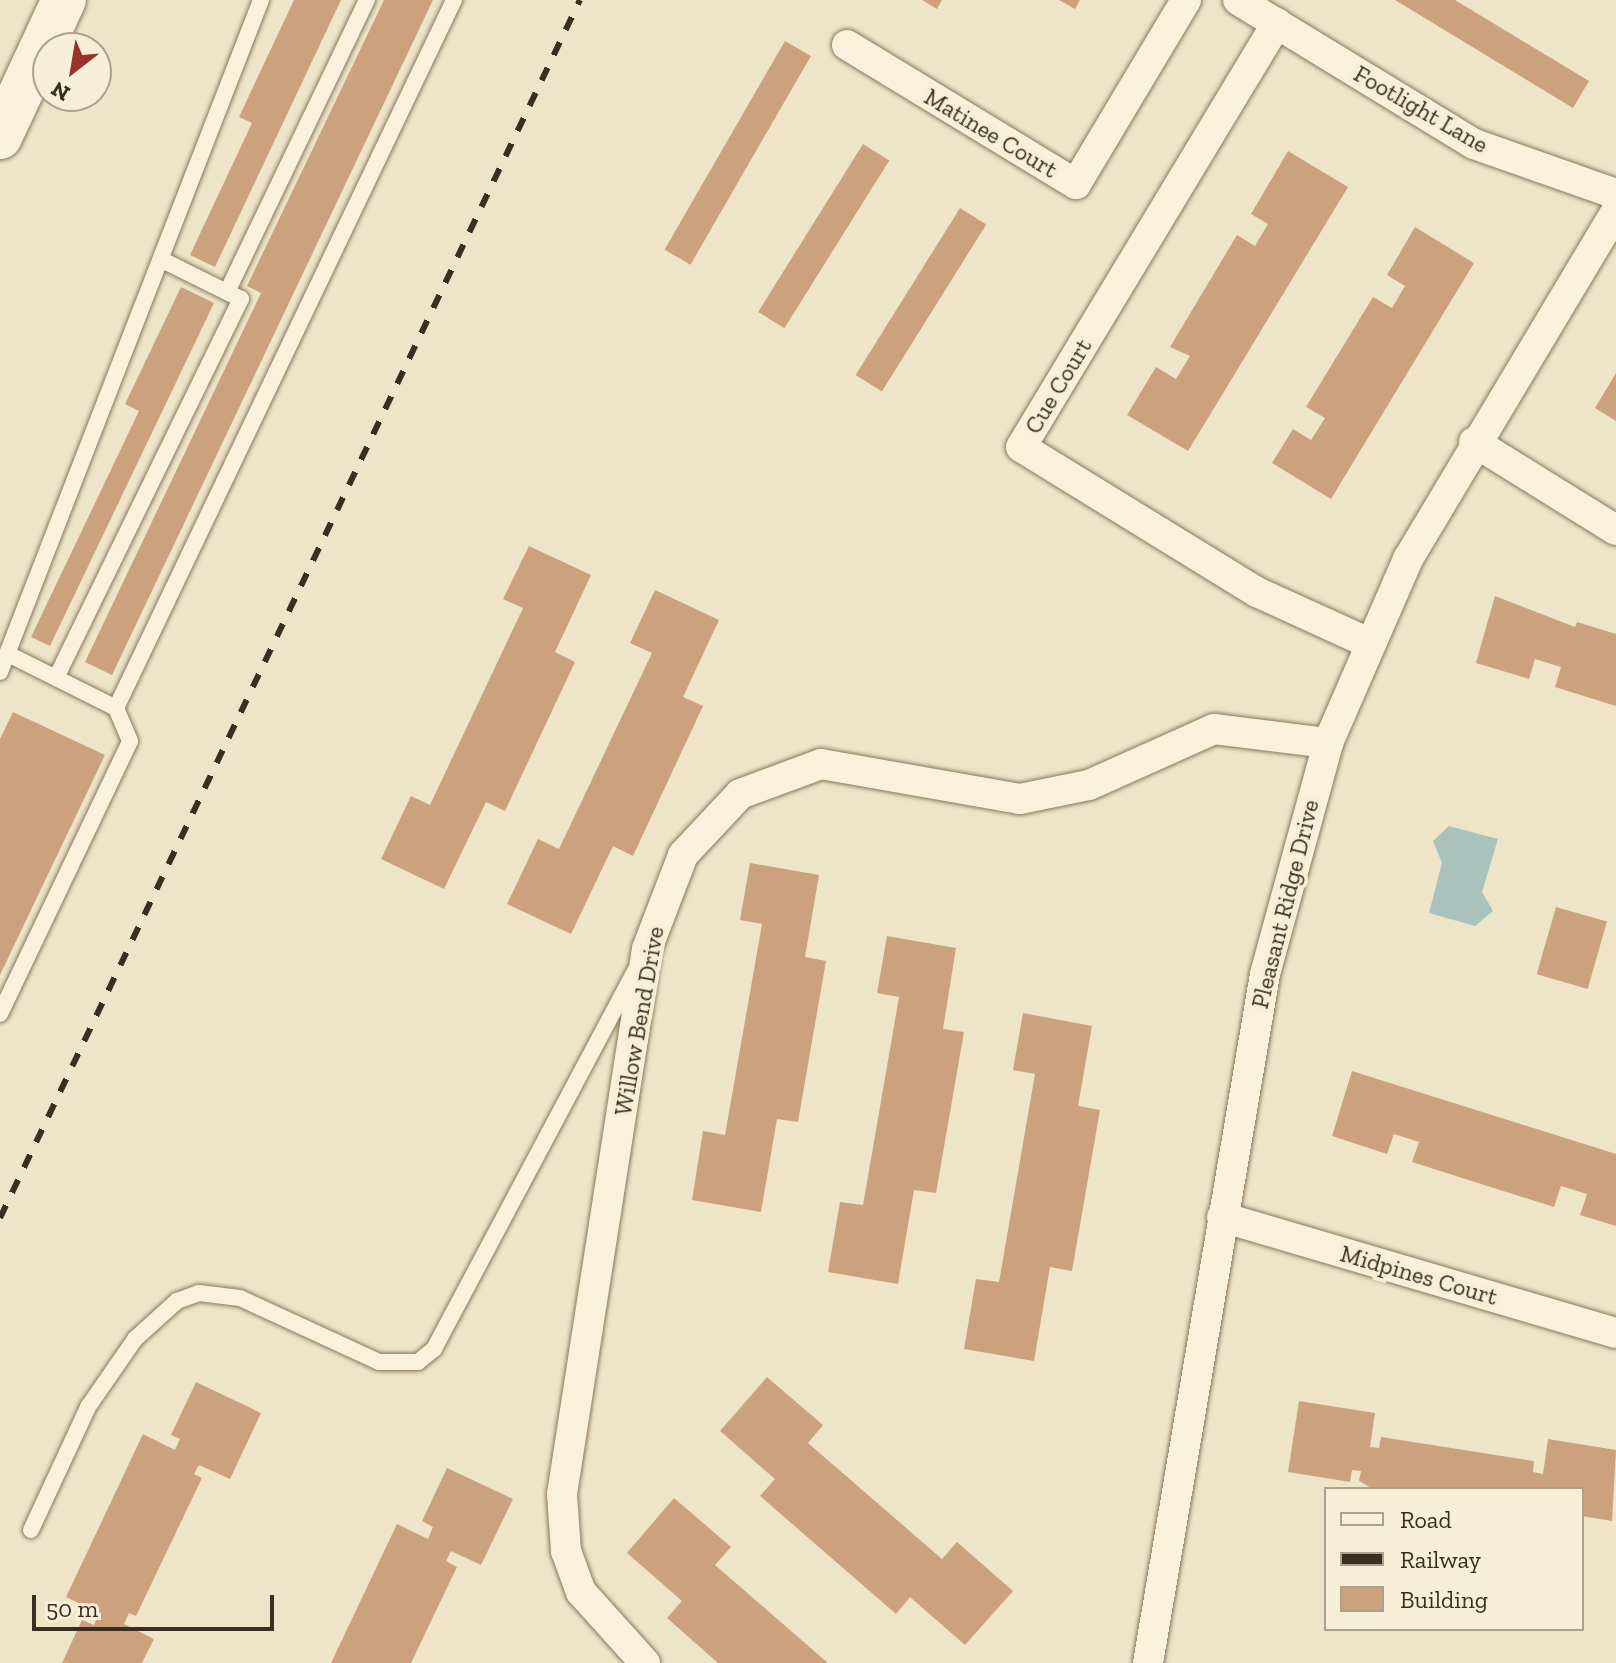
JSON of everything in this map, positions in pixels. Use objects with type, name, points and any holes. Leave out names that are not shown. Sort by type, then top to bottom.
[{"type":"main road","points":[[0,137],[64,0]]},
{"type":"street","name":"Matinee Court","points":[[847,45],[1076,184],[1186,0]]},
{"type":"street","name":"Footlight Lane","points":[[1238,0],[1474,144],[1616,194]]},
{"type":"street","name":"Cue Court","points":[[1277,23],[1021,447],[1257,592],[1369,643]]},
{"type":"street","name":"Pleasant Ridge Drive","points":[[1148,1663],[1265,974],[1328,743],[1369,643],[1474,442],[1616,212]]},
{"type":"street","points":[[1474,442],[1616,530]]},
{"type":"street","name":"Willow Bend Drive","points":[[645,1663],[581,1592],[566,1551],[562,1494],[647,949],[683,855],[712,816],[779,774],[821,764],[865,766],[1020,799],[1089,785],[1214,729],[1328,743]]},
{"type":"street","name":"Midpines Court","points":[[1222,1217],[1616,1333]]},
{"type":"lane","points":[[0,672],[261,0]]},
{"type":"lane","points":[[227,292],[367,0]]},
{"type":"lane","points":[[116,708],[454,0]]},
{"type":"lane","points":[[56,678],[241,299],[162,260]]},
{"type":"lane","points":[[0,1014],[130,741],[116,708],[8,654]]},
{"type":"lane","points":[[31,1530],[88,1407],[135,1339],[177,1301],[199,1293],[240,1298],[379,1362],[418,1362],[434,1349],[647,949]]},
{"type":"water","points":[[1449,826],[1498,839],[1482,892],[1493,911],[1475,926],[1429,913],[1442,863],[1433,841]]},
{"type":"building","points":[[294,0],[341,0],[215,267],[190,255],[252,123],[239,117]]},
{"type":"building","points":[[384,0],[433,0],[112,675],[85,662],[261,293],[247,286]]},
{"type":"building","points":[[922,0],[942,0],[937,9]]},
{"type":"building","points":[[1059,0],[1080,0],[1075,9]]},
{"type":"building","points":[[1395,0],[1455,0],[1589,81],[1573,108]]},
{"type":"building","points":[[785,41],[811,56],[690,265],[664,250]]},
{"type":"building","points":[[863,144],[889,160],[784,328],[758,312]]},
{"type":"building","points":[[1288,151],[1348,187],[1188,451],[1127,415],[1156,367],[1176,379],[1190,356],[1170,347],[1237,235],[1255,246],[1268,224],[1251,214]]},
{"type":"building","points":[[960,208],[986,224],[882,391],[856,375]]},
{"type":"building","points":[[1415,227],[1474,263],[1331,499],[1272,463],[1293,429],[1311,440],[1325,418],[1306,407],[1373,297],[1392,308],[1405,286],[1387,275]]},
{"type":"building","points":[[181,287],[214,303],[50,646],[31,637],[139,411],[125,404]]},
{"type":"building","points":[[1616,373],[1616,421],[1595,408]]},
{"type":"building","points":[[529,546],[591,575],[555,652],[575,662],[505,811],[486,802],[444,889],[381,859],[411,796],[430,805],[523,608],[503,599]]},
{"type":"building","points":[[655,590],[719,620],[683,697],[703,706],[633,856],[613,846],[571,934],[507,904],[538,839],[559,849],[652,653],[630,643]]},
{"type":"building","points":[[1495,596],[1575,627],[1577,622],[1616,634],[1616,706],[1555,687],[1561,667],[1535,659],[1529,679],[1476,663]]},
{"type":"building","points":[[13,712],[105,755],[0,975],[0,739]]},
{"type":"building","points":[[750,863],[819,875],[805,957],[826,961],[798,1122],[777,1119],[761,1212],[692,1200],[703,1131],[725,1135],[762,924],[740,920]]},
{"type":"building","points":[[1556,907],[1607,922],[1588,989],[1537,974]]},
{"type":"building","points":[[887,936],[956,948],[943,1029],[964,1032],[936,1193],[914,1190],[898,1284],[828,1272],[840,1202],[863,1205],[899,997],[877,993]]},
{"type":"building","points":[[1023,1013],[1092,1026],[1078,1106],[1100,1110],[1072,1271],[1050,1267],[1034,1361],[964,1349],[976,1279],[999,1282],[1035,1074],[1013,1070]]},
{"type":"building","points":[[1352,1071],[1616,1154],[1616,1226],[1580,1215],[1587,1194],[1561,1186],[1554,1207],[1412,1162],[1419,1142],[1394,1134],[1387,1154],[1332,1136]]},
{"type":"building","points":[[767,1377],[823,1425],[808,1443],[942,1559],[957,1542],[1013,1591],[965,1645],[910,1597],[896,1614],[760,1496],[775,1479],[720,1431]]},
{"type":"building","points":[[196,1382],[261,1413],[230,1479],[199,1465],[194,1474],[202,1478],[136,1616],[129,1613],[124,1624],[154,1639],[142,1663],[62,1663],[82,1620],[94,1625],[99,1613],[66,1597],[143,1434],[175,1450],[180,1439],[171,1435]]},
{"type":"building","points":[[1299,1401],[1375,1413],[1370,1447],[1379,1448],[1381,1437],[1534,1461],[1533,1472],[1543,1474],[1548,1439],[1616,1450],[1612,1521],[1584,1516],[1584,1487],[1370,1487],[1359,1481],[1361,1471],[1352,1470],[1350,1482],[1288,1472]]},
{"type":"building","points":[[447,1468],[513,1499],[481,1565],[451,1551],[446,1561],[457,1567],[411,1663],[331,1663],[397,1524],[428,1539],[433,1527],[422,1521]]},
{"type":"building","points":[[674,1498],[731,1547],[715,1565],[828,1663],[718,1663],[667,1618],[682,1601],[627,1553]]},
{"type":"railway","points":[[0,1218],[580,0]]}]
